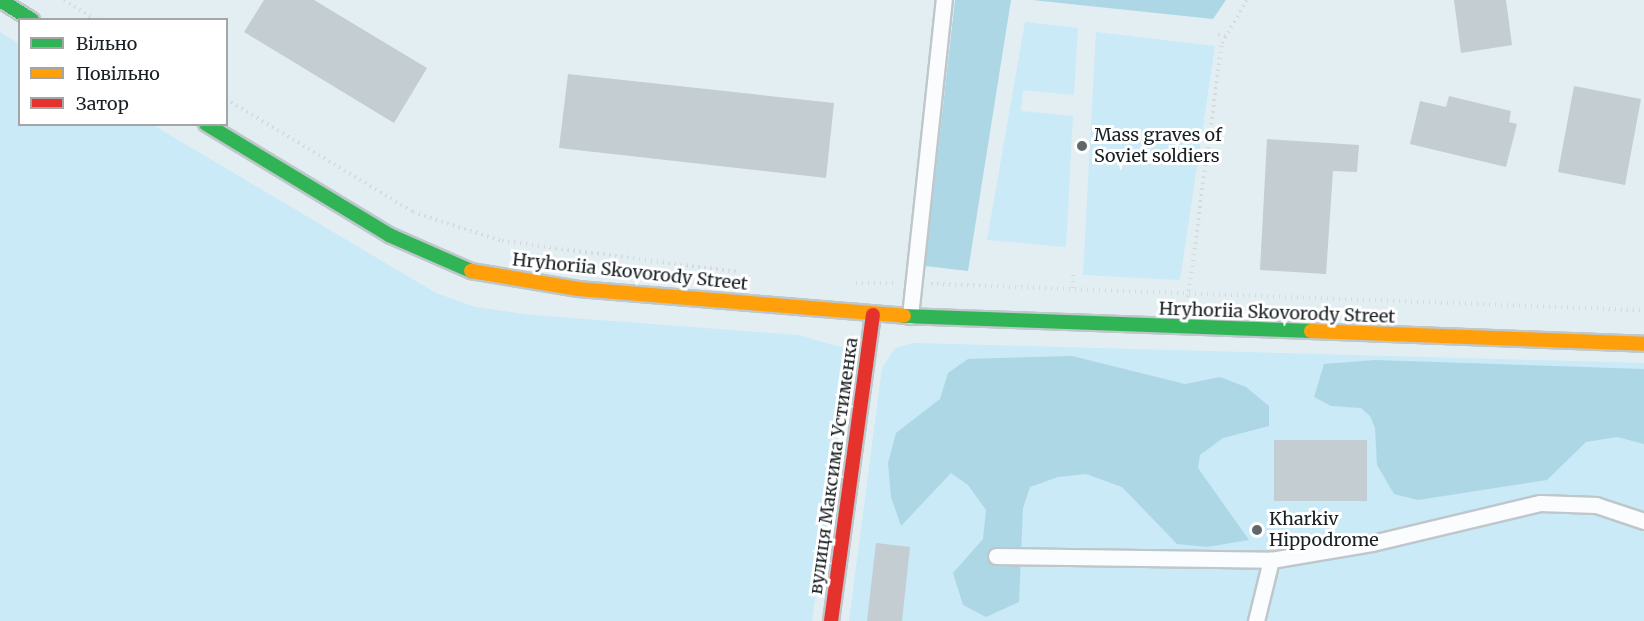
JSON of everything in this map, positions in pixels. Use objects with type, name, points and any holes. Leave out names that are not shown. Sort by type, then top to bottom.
[{"type":"street","points":[[0,0],[29,18]]},
{"type":"street","name":"Hryhoriia Skovorody Street","points":[[209,126],[389,235],[474,272],[579,289],[873,315],[1644,344]]},
{"type":"street","name":"вулиця Максима Устименка","points":[[831,621],[873,315]]},
{"type":"lane","points":[[910,316],[944,0]]},
{"type":"lane","points":[[996,556],[1271,560],[1372,543],[1540,503],[1596,505],[1644,521]]},
{"type":"lane","points":[[1256,621],[1271,560]]},
{"type":"path","points":[[64,0],[93,18]]},
{"type":"path","points":[[1184,328],[1225,36],[1246,0]]},
{"type":"path","points":[[1218,35],[1225,36]]},
{"type":"path","points":[[228,100],[413,212],[502,241],[743,273]]},
{"type":"path","points":[[1073,275],[1073,290]]},
{"type":"path","points":[[846,282],[1644,310]]},
{"type":"shaded area","points":[[955,0],[1011,0],[968,271],[925,266]]},
{"type":"shaded area","points":[[1032,0],[1226,0],[1213,19]]},
{"type":"shaded area","points":[[1025,22],[1078,28],[1074,95],[1023,90],[1021,111],[1073,116],[1066,247],[987,240]]},
{"type":"shaded area","points":[[0,32],[18,43],[18,126],[155,126],[436,293],[475,307],[532,315],[798,335],[844,348],[849,363],[812,621],[0,621]]},
{"type":"shaded area","points":[[1096,32],[1215,46],[1180,280],[1083,275]]},
{"type":"shaded area","name":"Kharkiv Hippodrome","points":[[914,343],[1644,363],[1644,621],[849,621],[882,368],[895,348]]},
{"type":"shaded area","points":[[1072,356],[1185,384],[1220,377],[1246,387],[1269,406],[1269,426],[1223,438],[1200,455],[1198,468],[1249,540],[1207,547],[1177,544],[1122,487],[1086,474],[1058,477],[1030,487],[1023,508],[1019,602],[986,617],[963,605],[953,573],[983,539],[986,510],[968,485],[951,473],[901,526],[891,497],[888,463],[896,433],[940,399],[948,373],[968,359]]},
{"type":"shaded area","points":[[1375,360],[1644,369],[1644,444],[1617,437],[1586,442],[1547,480],[1418,500],[1394,494],[1377,465],[1375,428],[1370,416],[1361,408],[1331,406],[1314,397],[1324,364]]},
{"type":"building","points":[[264,0],[314,0],[427,68],[394,123],[244,32]]},
{"type":"building","points":[[1454,0],[1506,0],[1512,45],[1461,53]]},
{"type":"building","points":[[568,74],[834,103],[826,178],[559,148]]},
{"type":"building","points":[[1574,86],[1641,99],[1625,185],[1558,172]]},
{"type":"building","points":[[1449,96],[1511,111],[1509,122],[1517,124],[1506,167],[1410,144],[1420,101],[1446,107]]},
{"type":"building","points":[[1267,139],[1359,145],[1357,172],[1333,171],[1326,274],[1260,270]]},
{"type":"building","points":[[1274,440],[1367,440],[1367,501],[1274,501]]},
{"type":"building","points":[[876,543],[910,547],[902,621],[867,621]]},
{"type":"traffic: fast","points":[[0,0],[29,18]]},
{"type":"traffic: fast","points":[[209,126],[389,235],[471,271]]},
{"type":"traffic: fast","points":[[904,316],[1311,331]]},
{"type":"traffic: slow","points":[[471,271],[579,289],[904,316]]},
{"type":"traffic: slow","points":[[1311,331],[1644,344]]},
{"type":"traffic: jam","points":[[831,621],[873,315]]},
{"type":"place","name":"Mass graves of Soviet soldiers","points":[[1082,146]]},
{"type":"place","name":"Kharkiv Hippodrome","points":[[1257,530]]}]
